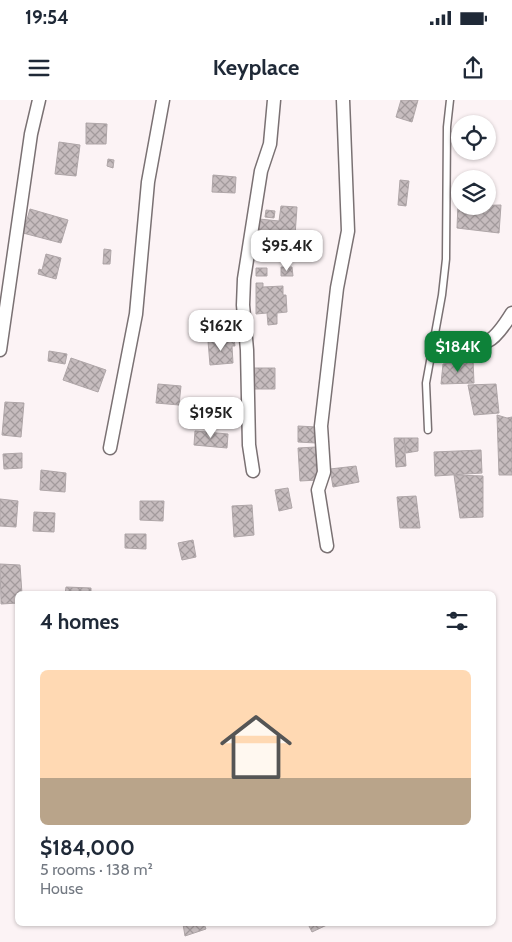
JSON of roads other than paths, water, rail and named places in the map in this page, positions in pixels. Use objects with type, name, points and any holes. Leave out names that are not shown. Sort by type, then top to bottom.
[{"type":"street","points":[[0,350],[31,134],[39,100]]},
{"type":"street","points":[[110,448],[136,314],[148,182],[163,100]]},
{"type":"street","points":[[253,471],[248,445],[247,350],[243,305],[244,279],[261,171],[270,144],[274,100]]},
{"type":"street","points":[[327,546],[318,490],[324,472],[321,426],[336,288],[348,231],[344,100]]},
{"type":"street","points":[[469,348],[475,343],[489,341],[505,325],[512,313]]},
{"type":"lane","points":[[428,430],[426,383],[442,294],[446,259],[447,127],[450,100]]}]
